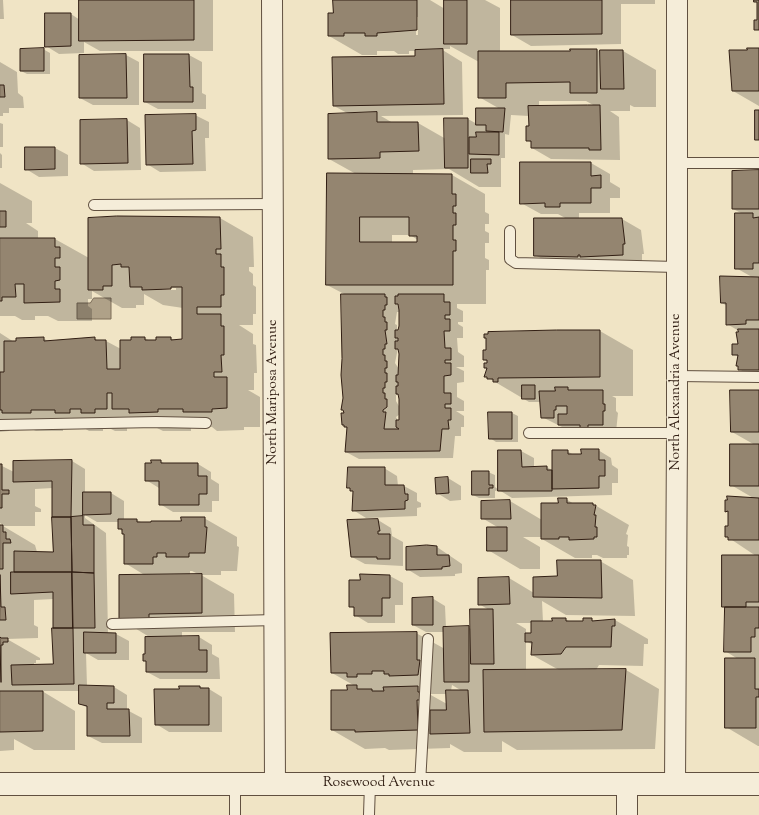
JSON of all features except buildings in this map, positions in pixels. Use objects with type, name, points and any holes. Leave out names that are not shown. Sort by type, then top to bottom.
[{"type":"street","name":"North Mariposa Avenue","points":[[272,0],[276,620],[275,784]]},
{"type":"street","name":"North Alexandria Avenue","points":[[675,784],[677,0]]},
{"type":"street","name":"Rosewood Avenue","points":[[0,784],[759,784]]},
{"type":"street","points":[[627,784],[627,815]]},
{"type":"lane","points":[[677,163],[759,163]]},
{"type":"lane","points":[[94,205],[273,204]]},
{"type":"lane","points":[[510,231],[510,259],[516,262],[677,267]]},
{"type":"lane","points":[[677,376],[705,378],[759,377]]},
{"type":"lane","points":[[0,425],[156,422],[206,423]]},
{"type":"lane","points":[[528,433],[677,433]]},
{"type":"lane","points":[[112,624],[276,620]]},
{"type":"lane","points":[[420,784],[428,639]]},
{"type":"lane","points":[[235,784],[235,815]]},
{"type":"lane","points":[[369,815],[370,784]]},
{"type":"shaded area","points":[[94,298],[111,298],[111,319],[77,319],[77,303],[90,303]]}]
